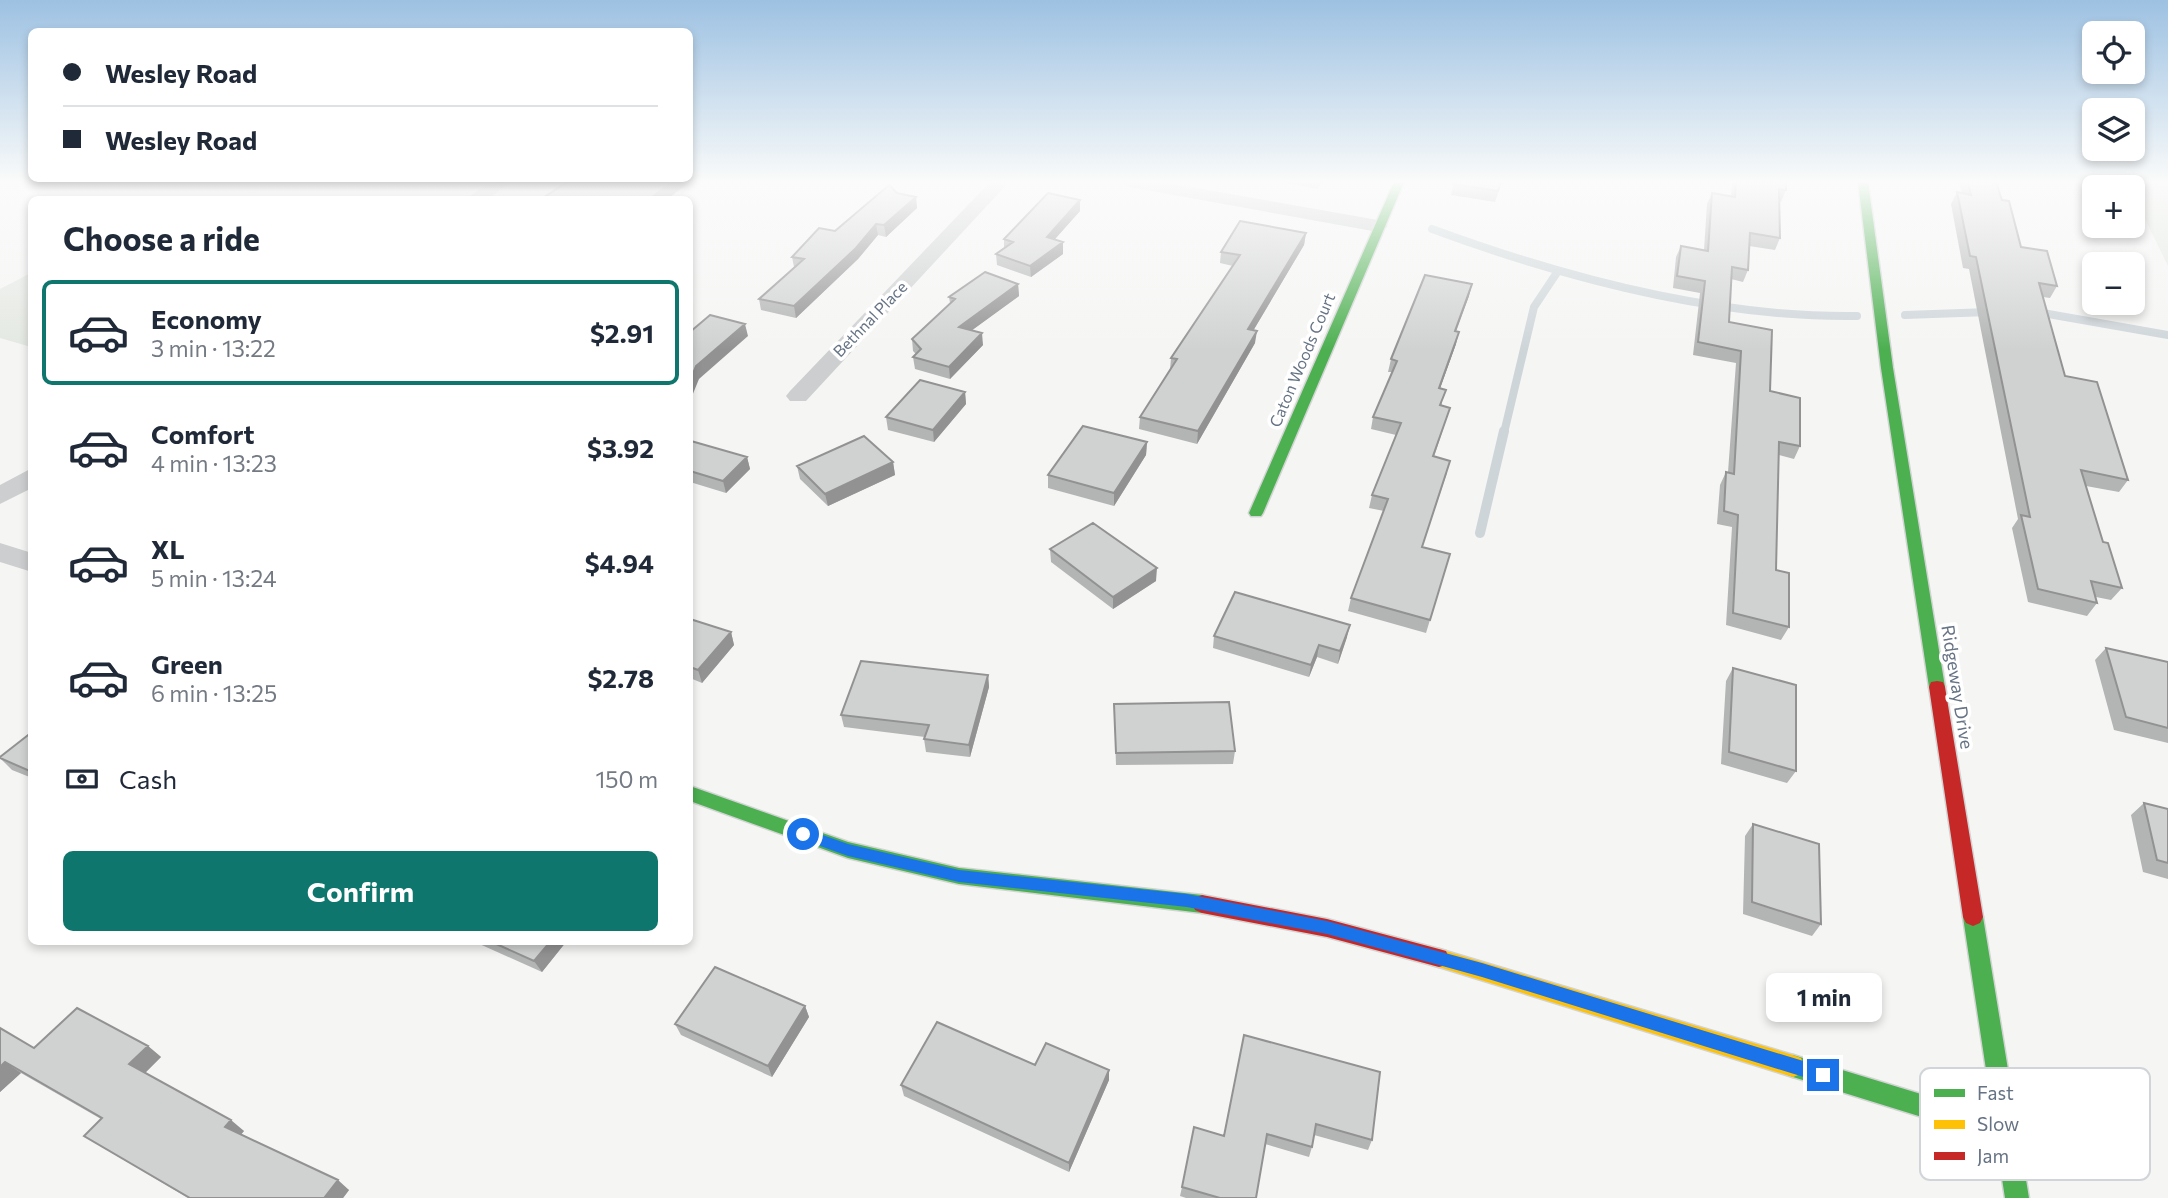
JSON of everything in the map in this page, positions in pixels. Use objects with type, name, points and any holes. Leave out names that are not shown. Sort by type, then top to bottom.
[{"type":"street","name":"Bethnal Place","points":[[797,396],[947,238]]},
{"type":"street","name":"Caton Woods Court","points":[[1256,513],[1373,238]]},
{"type":"street","name":"Ridgeway Drive","points":[[1870,238],[1887,368],[1997,1068]]},
{"type":"street","points":[[0,496],[28,478]]},
{"type":"street","points":[[0,552],[28,562]]},
{"type":"street","points":[[693,795],[848,850],[959,876],[1187,901],[1327,928],[1482,970],[1920,1105]]},
{"type":"street","name":"Ridgeway Drive","points":[[2014,1180],[2017,1198]]},
{"type":"shaded area","points":[[2154,238],[2168,238],[2168,266]]},
{"type":"shaded area","points":[[28,275],[28,346],[0,338],[0,289]]},
{"type":"building","points":[[810,238],[864,238],[794,306],[759,299],[804,259],[792,257]]},
{"type":"building","points":[[1050,238],[1063,242],[1030,266],[996,254],[1013,242],[1004,239]]},
{"type":"building","points":[[1230,238],[1303,238],[1248,329],[1257,331],[1198,431],[1140,417],[1177,359],[1171,358],[1240,255],[1221,252]]},
{"type":"building","points":[[1709,238],[1750,238],[1748,270],[1732,267],[1729,322],[1772,330],[1770,391],[1800,398],[1800,446],[1779,442],[1776,570],[1789,573],[1789,627],[1733,613],[1738,515],[1724,511],[1726,472],[1734,474],[1741,351],[1698,342],[1705,281],[1677,276],[1681,246],[1708,251]]},
{"type":"building","points":[[1966,238],[2019,238],[2021,247],[2047,251],[2057,286],[2039,283],[2065,376],[2097,382],[2128,480],[2081,470],[2103,542],[2108,543],[2122,588],[2091,581],[2097,603],[2038,589],[2021,515],[2030,517],[1976,257],[1970,256]]},
{"type":"building","points":[[985,272],[1018,284],[959,327],[982,333],[949,367],[913,357],[921,349],[912,339],[955,299],[949,297]]},
{"type":"building","points":[[1425,275],[1472,284],[1455,331],[1459,332],[1439,388],[1446,390],[1440,405],[1450,408],[1433,456],[1450,461],[1422,547],[1450,554],[1430,620],[1351,598],[1388,499],[1372,495],[1401,423],[1373,417],[1397,361],[1391,359]]},
{"type":"building","points":[[710,315],[745,324],[696,366],[693,374],[693,329]]},
{"type":"building","points":[[920,380],[965,392],[933,430],[886,417]]},
{"type":"building","points":[[1083,426],[1147,442],[1114,493],[1048,475]]},
{"type":"building","points":[[864,436],[893,462],[825,494],[797,466]]},
{"type":"building","points":[[693,442],[747,457],[723,481],[693,472]]},
{"type":"building","points":[[1093,523],[1157,568],[1113,597],[1050,549]]},
{"type":"building","points":[[1235,592],[1350,625],[1340,651],[1319,645],[1311,665],[1214,636]]},
{"type":"building","points":[[693,620],[731,632],[698,670],[693,668]]},
{"type":"building","points":[[2106,648],[2168,662],[2168,728],[2126,717]]},
{"type":"building","points":[[861,661],[988,675],[969,745],[924,739],[929,725],[841,715]]},
{"type":"building","points":[[1733,668],[1796,685],[1796,771],[1729,752]]},
{"type":"building","points":[[1229,702],[1235,751],[1116,753],[1114,704]]},
{"type":"building","points":[[28,735],[28,770],[0,757]]},
{"type":"building","points":[[2144,803],[2168,809],[2168,863],[2157,860]]},
{"type":"building","points":[[1753,824],[1819,844],[1821,924],[1752,902]]},
{"type":"building","points":[[499,945],[547,945],[534,961]]},
{"type":"building","points":[[715,967],[805,1006],[768,1066],[675,1024]]},
{"type":"building","points":[[77,1008],[148,1046],[129,1064],[231,1120],[225,1127],[338,1180],[325,1197],[327,1198],[190,1198],[84,1136],[102,1118],[5,1062],[0,1067],[0,1028],[34,1048]]},
{"type":"building","points":[[937,1022],[1035,1065],[1046,1043],[1109,1070],[1069,1163],[901,1085]]},
{"type":"building","points":[[1244,1035],[1380,1072],[1372,1140],[1316,1124],[1312,1147],[1267,1134],[1256,1198],[1220,1198],[1182,1187],[1194,1127],[1224,1136]]},
{"type":"waterway","points":[[1457,238],[1535,264],[1641,292],[1749,310],[1857,316]]},
{"type":"waterway","points":[[1504,433],[1534,307],[1558,271]]},
{"type":"waterway","points":[[1905,315],[1989,312]]},
{"type":"waterway","points":[[2037,312],[2168,335]]},
{"type":"waterway","points":[[1480,533],[1504,431]]},
{"type":"traffic: fast","points":[[1256,513],[1375,238]]},
{"type":"traffic: fast","points":[[1870,238],[1887,368],[1937,687]]},
{"type":"traffic: fast","points":[[693,795],[848,850],[959,876],[1202,904]]},
{"type":"traffic: fast","points":[[1973,917],[1997,1068]]},
{"type":"traffic: fast","points":[[1793,1066],[1920,1105]]},
{"type":"traffic: fast","points":[[2014,1180],[2017,1198]]},
{"type":"traffic: slow","points":[[1439,958],[1793,1066]]},
{"type":"traffic: jam","points":[[1937,687],[1973,917]]},
{"type":"traffic: jam","points":[[1202,904],[1327,928],[1439,958]]},
{"type":"route","points":[[803,834],[848,850],[959,876],[1187,901],[1327,928],[1482,970],[1823,1075]]}]
